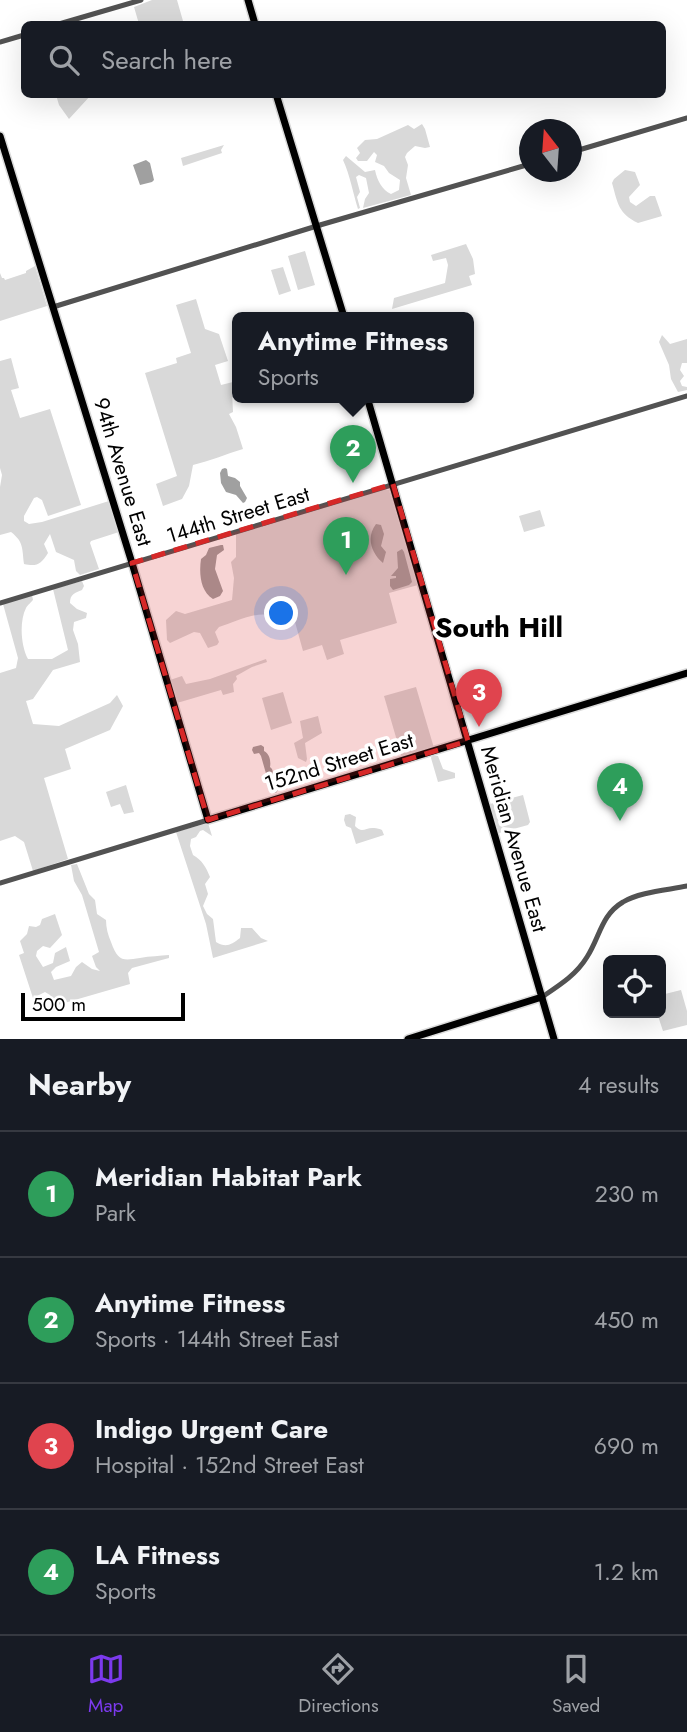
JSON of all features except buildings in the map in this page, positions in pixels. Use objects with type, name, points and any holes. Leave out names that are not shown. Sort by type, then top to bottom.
[{"type":"main road","points":[[248,0],[254,21]]},
{"type":"main road","points":[[277,98],[342,312]]},
{"type":"main road","name":"94th Avenue East","points":[[0,136],[208,820]]},
{"type":"main road","name":"Meridian Avenue East","points":[[369,403],[554,1039]]},
{"type":"main road","name":"152nd Street East","points":[[208,820],[687,673]]},
{"type":"main road","points":[[408,1039],[541,997]]},
{"type":"street","points":[[69,21],[141,0]]},
{"type":"street","points":[[0,43],[21,36]]},
{"type":"street","points":[[582,149],[687,118]]},
{"type":"street","points":[[53,307],[519,167]]},
{"type":"street","name":"144th Street East","points":[[0,603],[687,396]]},
{"type":"street","name":"152nd Street East","points":[[0,883],[208,820]]},
{"type":"street","points":[[541,997],[579,968],[591,951],[603,922],[620,904],[637,896],[687,886]]},
{"type":"highlighted area","points":[[393,484],[468,741],[208,820],[132,563]]},
{"type":"shaded area","points":[[152,0],[177,0],[183,21],[138,21],[134,7]]},
{"type":"shaded area","points":[[57,98],[88,98],[69,119]]},
{"type":"shaded area","points":[[422,124],[430,147],[415,146],[405,157],[408,165],[406,178],[411,195],[363,208],[369,193],[366,178],[359,175],[356,177],[360,192],[357,197],[358,209],[343,160],[346,156],[365,172],[375,170],[380,184],[391,194],[399,190],[400,180],[375,162],[377,155],[374,152],[367,161],[358,161],[356,158],[360,153],[357,148],[365,140],[377,139],[408,125],[414,129]]},
{"type":"shaded area","points":[[224,145],[222,153],[183,166],[181,158]]},
{"type":"shaded area","points":[[146,160],[150,163],[154,180],[140,185],[133,165]]},
{"type":"shaded area","points":[[625,170],[635,172],[640,185],[629,197],[630,202],[636,206],[650,196],[655,196],[662,216],[638,223],[623,211],[612,183]]},
{"type":"shaded area","points":[[466,244],[473,259],[475,274],[469,276],[472,285],[392,309],[394,298],[445,283],[448,265],[446,258],[433,261],[431,255]]},
{"type":"shaded area","points":[[305,251],[315,285],[298,290],[288,256]]},
{"type":"shaded area","points":[[35,266],[47,306],[0,321],[0,273],[5,280],[26,273]]},
{"type":"shaded area","points":[[283,267],[291,291],[279,295],[271,270]]},
{"type":"shaded area","points":[[196,299],[205,329],[219,334],[228,361],[215,365],[221,385],[232,382],[233,412],[229,414],[243,449],[193,465],[189,486],[182,499],[163,506],[156,484],[177,476],[145,373],[177,363],[176,358],[191,353],[176,305]]},
{"type":"shaded area","points":[[662,335],[670,344],[687,339],[687,363],[682,363],[680,370],[684,376],[680,381],[687,390],[678,392],[671,379],[669,365],[659,342]]},
{"type":"shaded area","points":[[11,358],[19,388],[11,390],[20,418],[50,409],[81,505],[48,516],[42,500],[37,497],[24,516],[24,521],[29,524],[42,522],[109,501],[119,532],[91,541],[99,569],[80,575],[76,571],[74,560],[56,552],[50,534],[44,544],[48,553],[43,560],[35,565],[24,564],[22,546],[18,539],[11,532],[0,535],[0,361]]},
{"type":"shaded area","points":[[225,468],[228,476],[240,482],[247,498],[245,502],[226,492],[220,473]]},
{"type":"shaded area","points":[[389,490],[418,585],[389,593],[397,623],[340,640],[344,654],[327,660],[322,645],[303,651],[295,622],[276,627],[275,617],[262,614],[219,627],[215,632],[219,642],[208,648],[200,633],[194,632],[170,643],[167,640],[166,620],[176,611],[185,614],[232,600],[234,578],[231,562],[236,557],[236,534]]},
{"type":"shaded area","points":[[540,510],[545,526],[524,532],[519,516]]},
{"type":"shaded area","points":[[376,524],[381,525],[384,534],[381,546],[386,552],[383,563],[375,555],[371,545],[371,534]]},
{"type":"shaded area","points":[[223,545],[224,550],[217,555],[215,569],[223,591],[213,599],[205,591],[201,581],[201,559],[209,548]]},
{"type":"shaded area","points":[[402,549],[412,582],[393,590],[390,579],[396,578],[391,576],[398,568],[397,552]]},
{"type":"shaded area","points":[[82,581],[82,590],[75,593],[70,600],[77,609],[87,613],[86,618],[74,622],[73,630],[80,662],[53,670],[33,699],[26,701],[33,724],[59,726],[110,703],[117,695],[123,706],[110,730],[65,749],[71,769],[44,778],[68,859],[33,871],[24,842],[15,836],[0,841],[0,673],[16,668],[18,658],[3,604],[32,595],[33,600],[26,608],[22,620],[24,648],[28,659],[52,659],[68,650],[53,589]]},
{"type":"shaded area","points":[[266,659],[267,662],[236,676],[234,692],[223,695],[221,690],[177,703],[170,680],[182,676],[186,684],[210,679]]},
{"type":"shaded area","points":[[416,687],[434,748],[402,758],[384,696]]},
{"type":"shaded area","points":[[283,692],[292,723],[271,730],[262,698]]},
{"type":"shaded area","points":[[318,716],[322,733],[305,743],[306,762],[298,758],[294,743],[303,738],[300,721]]},
{"type":"shaded area","points":[[261,745],[270,758],[270,767],[278,790],[276,793],[271,791],[261,756],[259,753],[254,754],[252,750],[253,747]]},
{"type":"shaded area","points":[[432,755],[438,756],[443,769],[455,773],[455,778],[438,782]]},
{"type":"shaded area","points":[[126,785],[134,812],[124,814],[120,804],[111,807],[106,792]]},
{"type":"shaded area","points":[[523,795],[530,822],[528,825],[499,833],[490,804]]},
{"type":"shaded area","points":[[345,815],[356,817],[357,828],[382,830],[384,835],[356,844],[351,828],[346,826],[344,820]]},
{"type":"shaded area","points":[[208,823],[212,836],[200,831],[191,839],[190,846],[193,855],[203,864],[210,877],[205,884],[208,894],[203,906],[213,919],[216,942],[228,945],[234,942],[240,938],[241,928],[252,928],[268,941],[213,958],[206,924],[176,832]]},
{"type":"shaded area","points":[[77,864],[89,894],[95,900],[97,914],[106,920],[109,937],[119,956],[129,959],[169,955],[169,958],[132,968],[128,973],[130,984],[54,1006],[50,995],[45,992],[33,998],[19,955],[24,953],[20,941],[27,934],[29,926],[36,927],[42,919],[55,914],[62,935],[50,948],[43,946],[37,951],[36,956],[43,967],[53,963],[55,953],[66,947],[70,961],[51,972],[54,980],[71,976],[82,962],[100,971],[92,956],[99,952],[82,895],[74,881],[71,865]]},
{"type":"shaded area","points":[[681,990],[687,1011],[687,1025],[663,1031],[659,1018],[666,1018],[666,994]]},
{"type":"place","name":"Anytime Fitness","points":[[353,483]]},
{"type":"place","name":"Meridian Habitat Park","points":[[346,575]]},
{"type":"place","name":"Indigo Urgent Care","points":[[479,727]]},
{"type":"place","name":"LA Fitness","points":[[620,821]]},
{"type":"district","name":"South Hill","points":[[499,627]]}]
